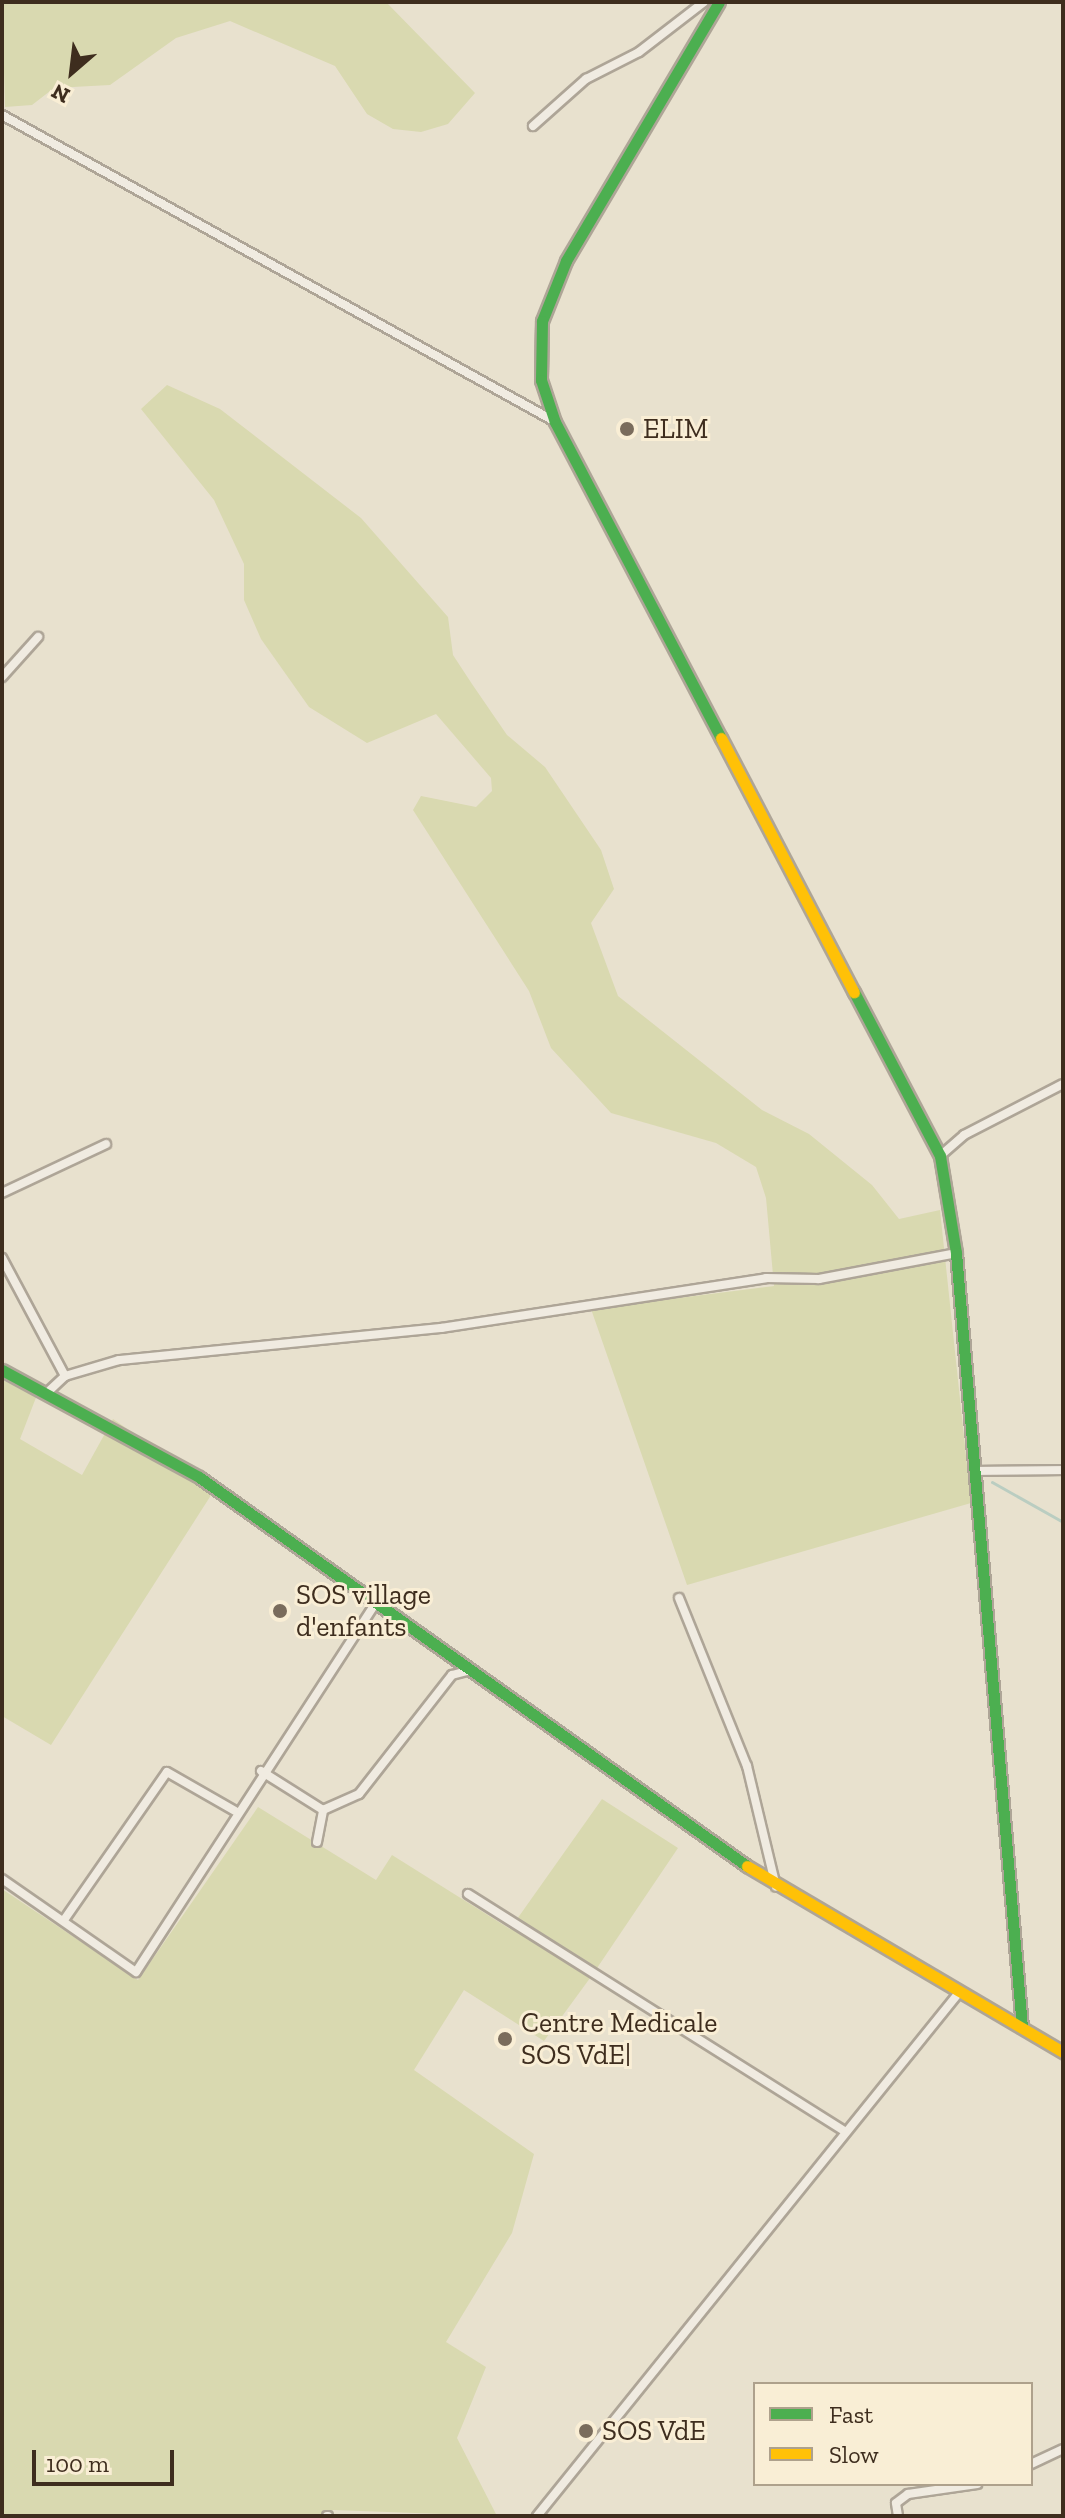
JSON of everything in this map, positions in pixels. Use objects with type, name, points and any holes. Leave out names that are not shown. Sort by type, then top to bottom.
[{"type":"street","points":[[533,126],[586,79],[639,52],[704,2]]},
{"type":"street","points":[[719,2],[616,169],[549,298],[541,380],[555,422],[940,1156],[956,1253],[1022,2027]]},
{"type":"street","points":[[2,115],[555,422]]},
{"type":"street","points":[[2,677],[38,637]]},
{"type":"street","points":[[940,1156],[964,1135],[1063,1084]]},
{"type":"street","points":[[2,1193],[106,1144]]},
{"type":"street","points":[[50,1390],[65,1376],[119,1360],[441,1328],[766,1278],[819,1279],[956,1253]]},
{"type":"street","points":[[2,1258],[65,1376]]},
{"type":"street","points":[[2,1370],[50,1390],[199,1477],[475,1670],[776,1887],[957,1995],[1022,2027],[1063,2052]]},
{"type":"street","points":[[975,1471],[1063,1470]]},
{"type":"street","points":[[679,1598],[747,1766],[776,1887]]},
{"type":"street","points":[[2,1879],[136,1972],[235,1811],[377,1601]]},
{"type":"street","points":[[323,1810],[368,1789],[452,1675],[475,1670]]},
{"type":"street","points":[[261,1771],[323,1810]]},
{"type":"street","points":[[64,1920],[167,1772],[235,1811]]},
{"type":"street","points":[[317,1842],[323,1810]]},
{"type":"street","points":[[468,1894],[844,2131]]},
{"type":"street","points":[[537,2516],[844,2131],[957,1995]]},
{"type":"street","points":[[1033,2463],[1063,2449]]},
{"type":"street","points":[[898,2516],[896,2503],[908,2494],[963,2486]]},
{"type":"green space","points":[[2,2],[386,2],[475,93],[448,124],[421,132],[393,129],[367,114],[335,66],[230,21],[176,38],[110,85],[54,88],[32,105],[5,107]]},
{"type":"green space","points":[[167,385],[220,409],[361,518],[448,617],[453,655],[472,684],[507,735],[545,767],[601,850],[614,889],[591,923],[618,996],[762,1110],[809,1134],[872,1185],[899,1219],[940,1210],[971,1503],[687,1585],[591,1309],[774,1286],[766,1198],[756,1167],[716,1143],[611,1113],[551,1048],[529,991],[413,810],[421,796],[476,807],[492,791],[491,778],[436,714],[367,743],[309,707],[261,639],[244,600],[244,564],[214,500],[141,409]]},
{"type":"green space","points":[[2,1380],[37,1395],[20,1439],[82,1475],[113,1419],[215,1489],[51,1745],[2,1716]]},
{"type":"green space","points":[[602,1799],[678,1848],[593,1974],[544,2041],[464,1990],[414,2070],[534,2154],[512,2233],[446,2342],[486,2367],[457,2438],[497,2516],[333,2510],[327,2516],[2,2516],[2,1889],[138,1980],[258,1807],[376,1880],[392,1855],[510,1929]]},
{"type":"waterway","points":[[992,1482],[1063,1522]]},
{"type":"traffic: fast","points":[[719,2],[566,261],[542,321],[541,380],[555,422],[721,738]]},
{"type":"traffic: fast","points":[[854,992],[940,1156],[956,1253],[1022,2027]]},
{"type":"traffic: fast","points":[[2,1370],[199,1477],[747,1866]]},
{"type":"traffic: slow","points":[[721,738],[854,992]]},
{"type":"traffic: slow","points":[[747,1866],[1063,2052]]},
{"type":"place","name":"ELIM","points":[[627,429]]},
{"type":"place","name":"SOS village d'enfants","points":[[280,1611]]},
{"type":"place","name":"Centre Medicale SOS VdE|","points":[[505,2039]]},
{"type":"place","name":"SOS VdE","points":[[586,2431]]}]
